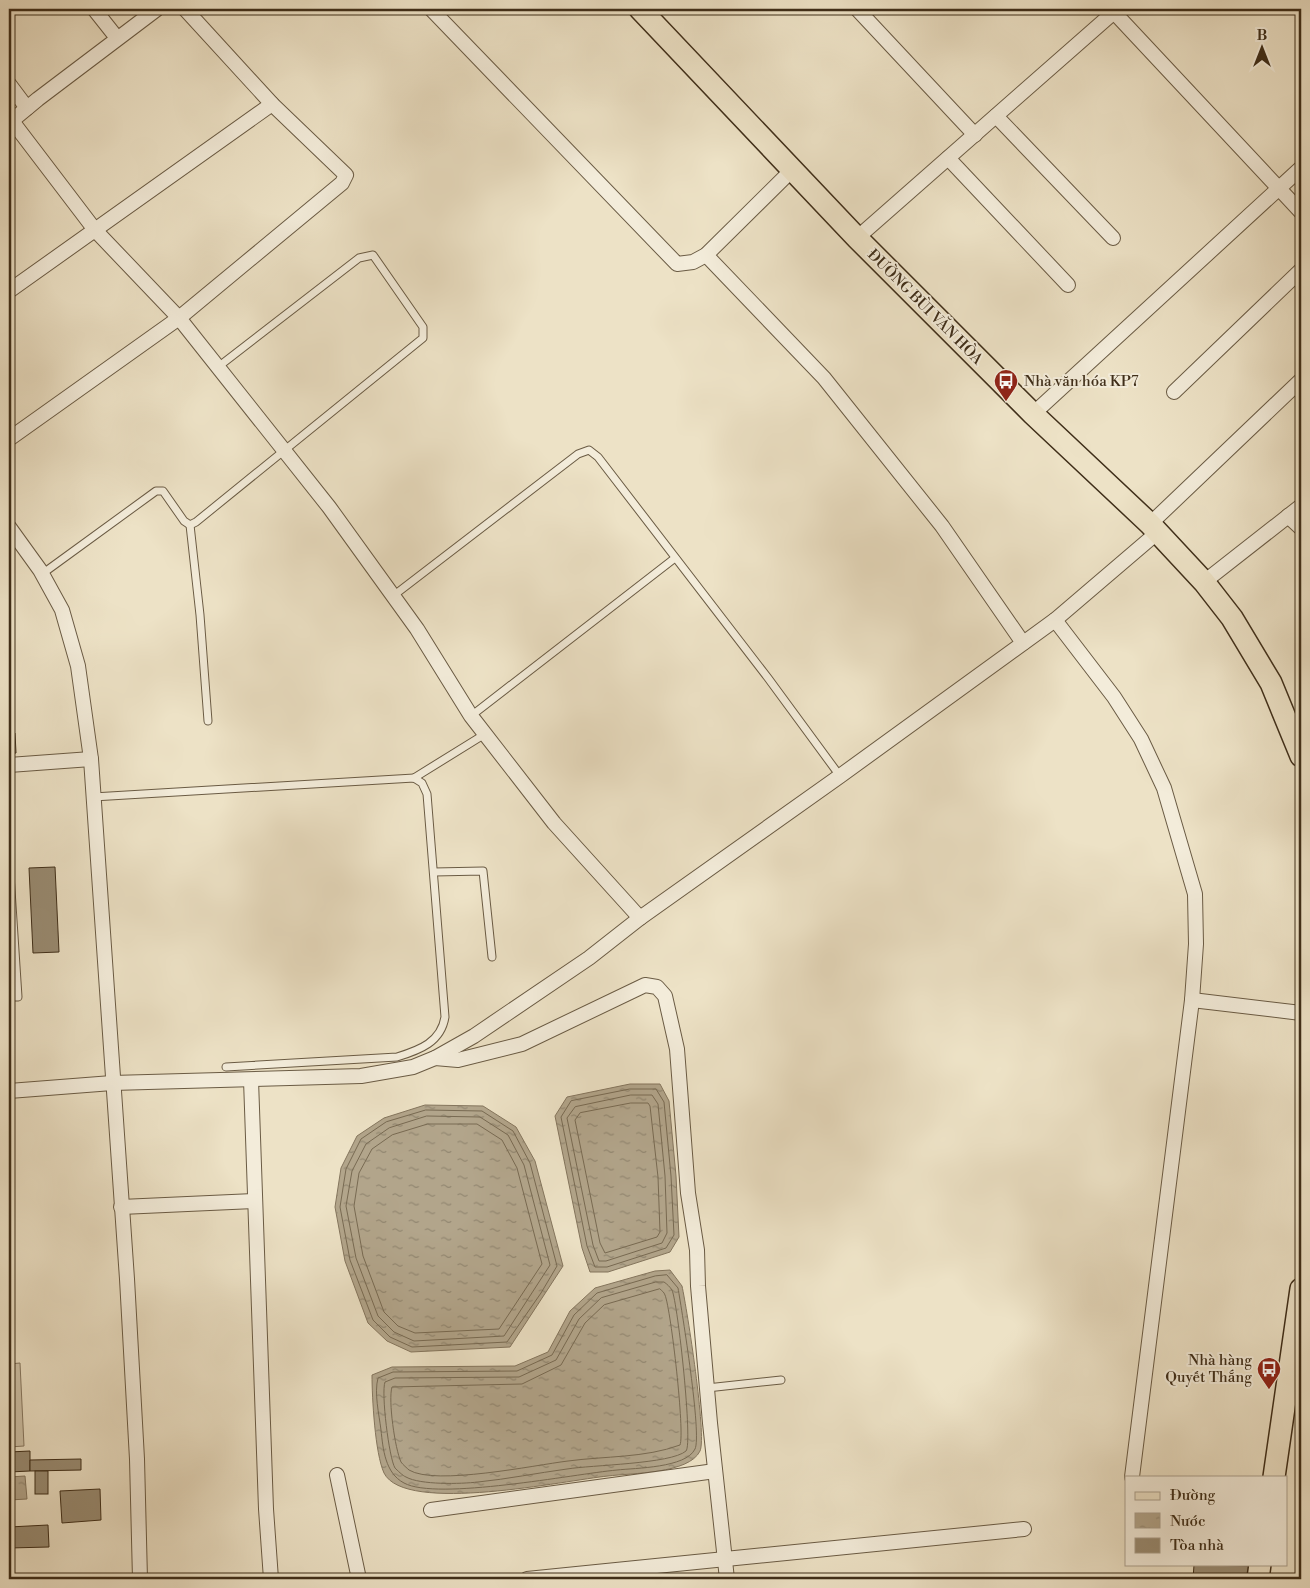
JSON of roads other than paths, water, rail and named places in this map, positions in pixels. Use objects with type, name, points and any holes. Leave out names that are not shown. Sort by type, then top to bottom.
[{"type":"main road","name":"ĐƯỜNG BÙI VĂN HÒA","points":[[640,9],[857,238],[1033,414],[1154,528],[1204,582],[1232,618],[1271,683],[1301,756]]},
{"type":"main road","points":[[1274,1476],[1301,1289]]},
{"type":"main road","points":[[1258,1579],[1260,1566]]},
{"type":"street","points":[[94,9],[117,38]]},
{"type":"street","points":[[157,9],[10,122],[94,230],[179,318],[284,450],[329,507],[417,629],[485,734],[554,823],[640,918]]},
{"type":"street","points":[[9,439],[179,318],[342,183],[346,175],[272,104],[185,9]]},
{"type":"street","points":[[431,9],[664,253],[677,264],[693,262],[706,255],[792,170]]},
{"type":"street","points":[[857,9],[975,135]]},
{"type":"street","points":[[857,238],[975,135],[1112,10],[1301,212]]},
{"type":"street","points":[[9,84],[27,108]]},
{"type":"street","points":[[9,291],[272,104]]},
{"type":"street","points":[[996,116],[1114,238]]},
{"type":"street","points":[[948,158],[1068,285]]},
{"type":"street","points":[[1033,414],[1301,168]]},
{"type":"street","points":[[706,255],[824,378],[942,526],[1023,643]]},
{"type":"street","points":[[1174,392],[1301,270]]},
{"type":"street","points":[[9,1091],[112,1083],[362,1076],[412,1067],[434,1058],[483,1030],[589,958],[640,918],[840,776],[1054,620],[1154,528],[1301,380]]},
{"type":"street","points":[[1204,582],[1301,506]]},
{"type":"street","points":[[1288,516],[1301,528]]},
{"type":"street","points":[[9,527],[42,574],[62,610],[78,666],[91,759],[137,1459],[140,1579]]},
{"type":"street","points":[[1054,620],[1114,697],[1141,739],[1164,788],[1179,833],[1195,894],[1196,944],[1192,1000],[1132,1476]]},
{"type":"street","points":[[9,765],[91,759]]},
{"type":"street","points":[[434,1058],[458,1060],[522,1044],[645,985],[657,987],[665,996],[677,1049],[688,1193],[697,1250],[698,1286],[726,1579]]},
{"type":"street","points":[[1192,1000],[1301,1013]]},
{"type":"street","points":[[251,1080],[266,1509],[271,1579]]},
{"type":"street","points":[[121,1207],[254,1201]]},
{"type":"street","points":[[431,1510],[715,1471]]},
{"type":"street","points":[[338,1475],[359,1579]]},
{"type":"street","points":[[527,1579],[1024,1529]]},
{"type":"lane","points":[[190,525],[423,338],[423,326],[374,255],[359,258],[218,368]]},
{"type":"lane","points":[[393,596],[578,454],[589,450],[598,458],[768,678],[840,776]]},
{"type":"lane","points":[[42,574],[156,491],[163,491],[184,521],[190,525],[200,615],[208,721]]},
{"type":"lane","points":[[472,716],[675,558]]},
{"type":"lane","points":[[93,797],[414,778],[485,734]]},
{"type":"lane","points":[[226,1067],[397,1057],[413,1052],[432,1042],[440,1033],[445,1017],[427,794],[422,783],[414,778]]},
{"type":"lane","points":[[9,859],[18,997],[9,998]]},
{"type":"lane","points":[[434,872],[483,871],[492,957]]},
{"type":"lane","points":[[707,1388],[781,1380]]},
{"type":"water","points":[[630,1084],[660,1084],[669,1101],[679,1237],[670,1252],[608,1272],[590,1272],[582,1248],[555,1116],[567,1097]]},
{"type":"water","points":[[425,1105],[483,1106],[516,1127],[535,1161],[563,1266],[510,1347],[411,1352],[387,1341],[368,1323],[345,1261],[335,1207],[341,1168],[357,1136],[384,1118]]},
{"type":"water","points":[[670,1270],[682,1286],[696,1372],[701,1441],[700,1451],[694,1459],[659,1471],[488,1492],[422,1492],[398,1485],[384,1473],[376,1439],[372,1375],[392,1367],[515,1366],[548,1352],[570,1311],[595,1288],[655,1271]]},
{"type":"water","points":[[25,1476],[27,1499],[9,1500],[9,1477]]},
{"type":"place","name":"Nhà văn hóa KP7","points":[[1006,402]]},
{"type":"place","name":"Nhà hàng Quyết Thắng","points":[[1269,1390]]}]
